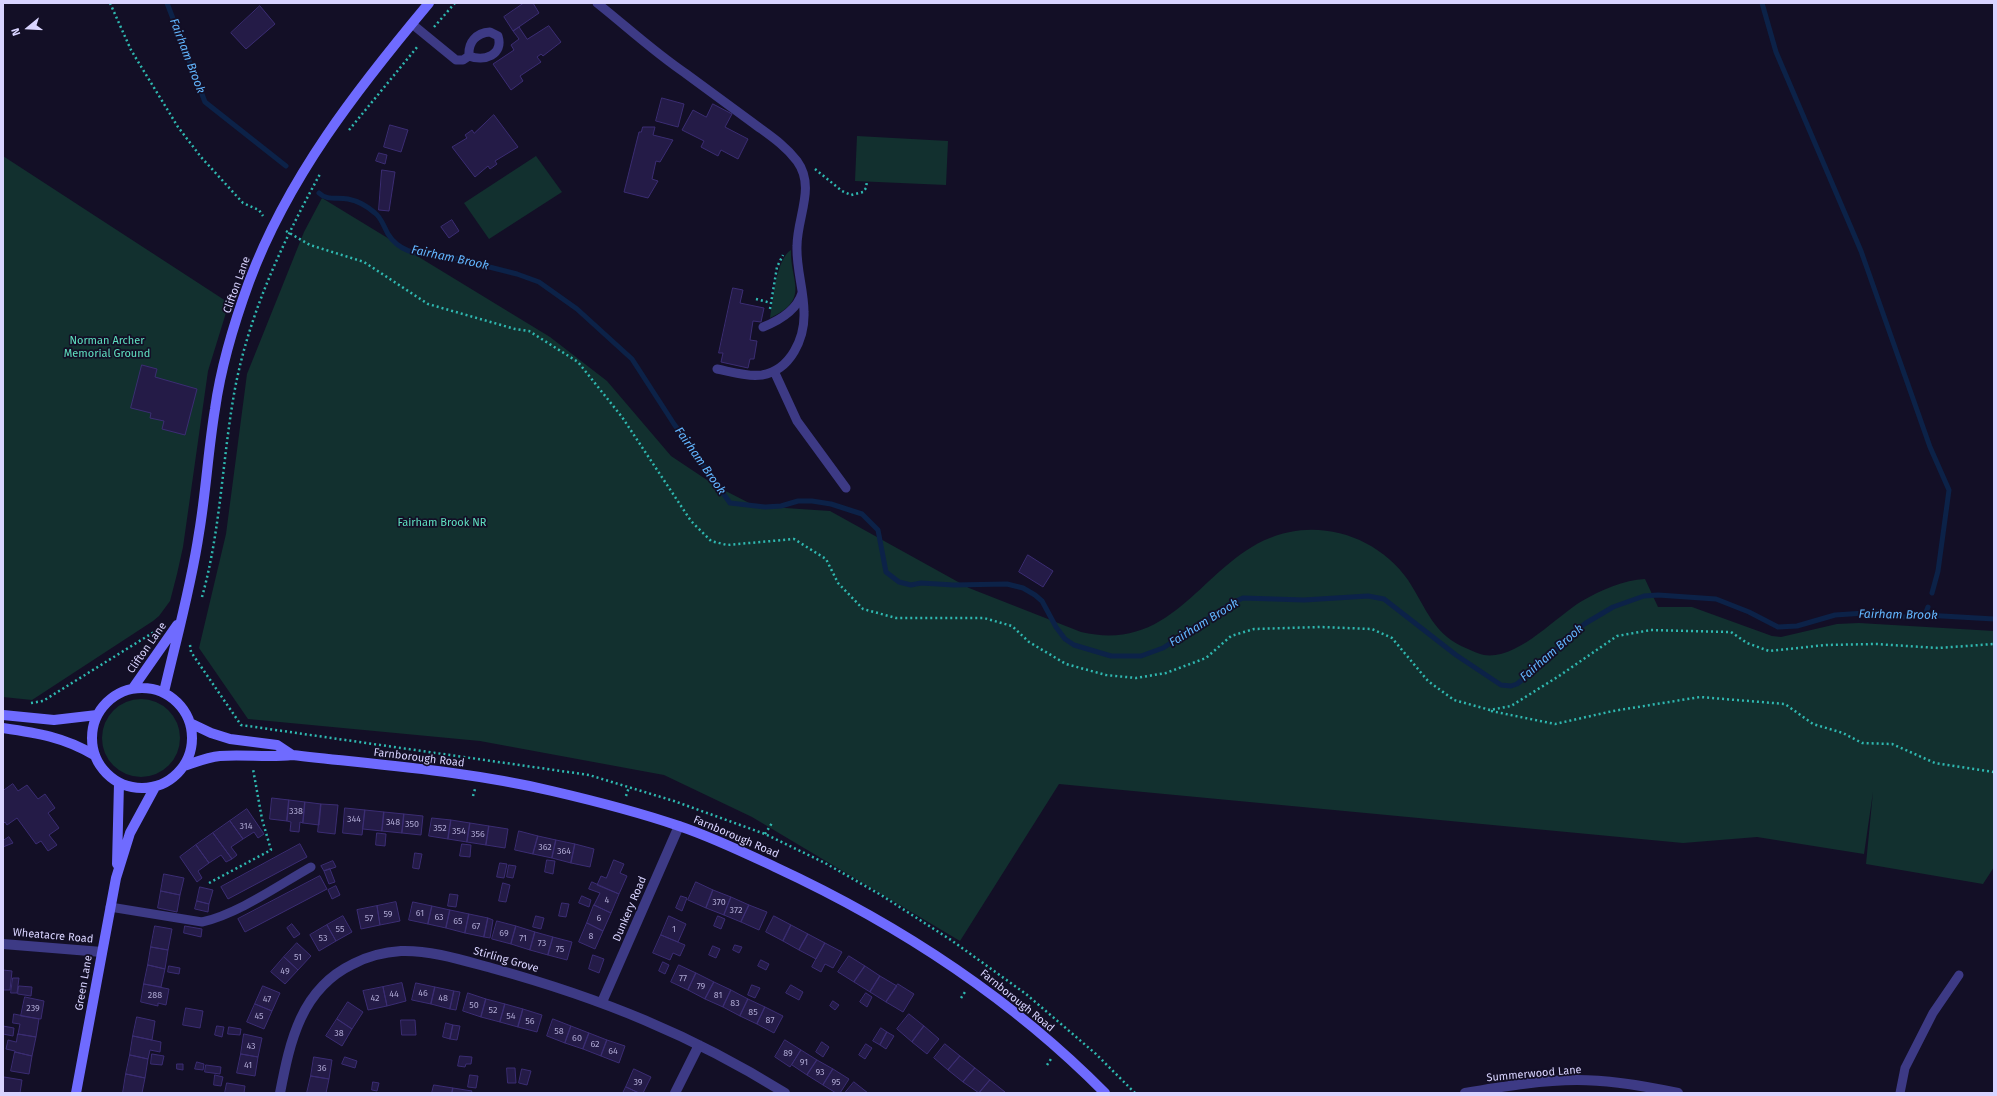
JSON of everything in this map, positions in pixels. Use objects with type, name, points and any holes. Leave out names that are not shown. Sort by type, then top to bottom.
[{"type":"street","name":"Clifton Lane","points":[[164,692],[199,533],[215,410],[227,351],[270,222],[291,193],[329,132],[376,67],[429,3]]},
{"type":"street","name":"Clifton Lane","points":[[133,688],[180,622]]},
{"type":"street","points":[[133,688],[149,688],[164,692],[176,700],[190,723],[192,746],[184,766],[172,779],[155,787],[137,789],[119,783],[104,772],[94,755],[91,734],[97,715],[106,702],[119,693],[133,688]]},
{"type":"street","points":[[3,715],[54,720],[97,715]]},
{"type":"street","name":"Farnborough Road","points":[[190,723],[211,733],[230,739],[277,745],[292,755]]},
{"type":"street","points":[[3,728],[52,736],[78,745],[94,755]]},
{"type":"street","name":"Farnborough Road","points":[[184,766],[203,759],[220,756],[275,757],[292,755],[472,777],[551,790],[622,808],[679,826],[726,844],[800,878],[862,911],[914,942],[969,978],[1014,1012],[1089,1077],[1105,1093]]},
{"type":"street","name":"Green Lane","points":[[116,878],[119,783]]},
{"type":"street","name":"Green Lane","points":[[76,1093],[116,878],[130,833],[155,787]]},
{"type":"street","name":"Dunkery Road","points":[[602,1002],[679,826]]},
{"type":"street","name":"Wheatacre Road","points":[[3,944],[102,952]]},
{"type":"street","name":"Stirling Grove","points":[[280,1093],[288,1049],[294,1032],[311,1000],[337,973],[368,957],[401,951],[419,952],[461,960],[531,979],[602,1002],[699,1044],[743,1067],[785,1093]]},
{"type":"street","points":[[675,1093],[699,1044]]},
{"type":"street","name":"Summerwood Lane","points":[[1465,1093],[1506,1090],[1577,1080],[1632,1084],[1678,1093]]},
{"type":"lane","points":[[597,3],[669,62],[783,145],[801,168],[805,182],[805,198],[798,235],[797,255],[804,312],[803,329],[800,340],[788,360],[774,371],[754,375],[717,369]]},
{"type":"lane","points":[[412,24],[456,60],[463,60],[469,56]]},
{"type":"lane","points":[[765,326],[784,315],[797,305],[802,292]]},
{"type":"lane","points":[[774,371],[797,421],[846,488]]},
{"type":"lane","points":[[110,907],[202,922],[216,919],[230,912],[311,867]]},
{"type":"lane","points":[[1900,1093],[1905,1068],[1933,1013],[1959,975]]},
{"type":"path","points":[[110,3],[131,50],[178,127],[201,157],[242,203],[259,210],[270,222],[310,245],[364,262],[428,304],[515,330],[529,331],[572,358],[578,362],[622,416],[691,521],[711,541],[727,545],[794,539],[826,558],[838,583],[863,609],[896,618],[984,618],[1012,626],[1029,642],[1066,664],[1106,675],[1136,678],[1166,673],[1206,658],[1230,636],[1254,629],[1320,627],[1372,629],[1392,638],[1428,681],[1454,700],[1490,710],[1555,724],[1613,711],[1700,697],[1785,704],[1813,724],[1843,733],[1862,743],[1892,744],[1935,763],[1994,772]]},
{"type":"path","points":[[346,135],[455,3]]},
{"type":"path","points":[[801,168],[810,167],[816,169],[842,191],[851,195],[863,192],[866,188],[867,181]]},
{"type":"path","points":[[201,602],[208,576],[217,523],[233,398],[240,367],[259,300],[323,168]]},
{"type":"path","points":[[765,326],[779,262],[798,235]]},
{"type":"path","points":[[756,299],[771,303]]},
{"type":"path","points":[[25,704],[43,701],[159,629]]},
{"type":"path","points":[[1490,710],[1511,706],[1617,636],[1651,630],[1731,632],[1747,643],[1769,650],[1826,645],[1876,644],[1938,648],[1994,644]]},
{"type":"path","points":[[191,652],[241,725],[258,727]]},
{"type":"path","points":[[209,884],[271,850],[262,820],[253,769]]},
{"type":"path","points":[[765,834],[772,823]]},
{"type":"green space","points":[[857,136],[948,141],[946,185],[855,181]]},
{"type":"green space","name":"Norman Archer Memorial Ground","points":[[3,156],[229,303],[208,371],[183,547],[170,601],[159,616],[153,621],[32,700],[3,697]]},
{"type":"green space","points":[[536,156],[562,192],[489,239],[464,203]]},
{"type":"green space","name":"Fairham Brook NR","points":[[322,198],[550,337],[607,381],[671,456],[716,486],[755,506],[830,511],[969,588],[1081,632],[1116,635],[1144,629],[1169,615],[1236,558],[1261,542],[1290,532],[1307,530],[1324,530],[1340,533],[1371,546],[1397,567],[1408,580],[1426,611],[1439,629],[1456,643],[1484,655],[1497,655],[1510,651],[1523,644],[1536,636],[1571,608],[1597,593],[1629,581],[1645,579],[1658,607],[1692,607],[1772,636],[1781,637],[1837,624],[1859,623],[1994,631],[1994,867],[1983,884],[1866,864],[1873,792],[1864,854],[1757,837],[1683,843],[1059,784],[960,941],[752,817],[664,775],[480,741],[248,719],[199,648],[226,534],[247,374],[304,232]]},
{"type":"green space","points":[[791,250],[791,261],[796,289],[794,297],[783,311],[770,318],[779,271],[786,255]]},
{"type":"green space","points":[[133,699],[149,699],[163,705],[174,716],[180,730],[180,746],[174,760],[163,771],[149,777],[133,777],[119,771],[108,760],[102,746],[102,730],[108,716],[119,705]]},
{"type":"building","points":[[524,3],[533,3],[539,13],[513,31],[504,17]]},
{"type":"building","points":[[260,6],[275,24],[246,49],[231,33]]},
{"type":"building","points":[[549,26],[561,42],[543,56],[541,54],[537,57],[541,62],[520,76],[523,81],[511,90],[493,64],[514,50],[511,45],[519,39],[513,31],[519,27],[527,39]]},
{"type":"building","points":[[662,98],[684,104],[678,127],[656,121]]},
{"type":"building","points":[[713,104],[732,114],[725,127],[748,139],[738,159],[721,150],[718,156],[701,147],[704,141],[682,130],[693,110],[706,117]]},
{"type":"building","points":[[494,115],[518,147],[495,161],[497,164],[490,169],[488,166],[475,177],[452,147],[467,138],[465,135],[472,130],[474,133]]},
{"type":"building","points":[[390,125],[408,130],[401,152],[384,147]]},
{"type":"building","points":[[643,127],[655,127],[653,135],[673,140],[660,162],[656,161],[652,179],[658,181],[648,198],[624,192],[639,132],[641,132]]},
{"type":"building","points":[[379,153],[387,155],[385,164],[376,161]]},
{"type":"building","points":[[382,170],[395,172],[389,211],[379,210]]},
{"type":"building","points":[[452,220],[459,231],[449,238],[441,227]]},
{"type":"building","points":[[733,288],[743,290],[740,303],[764,308],[761,322],[753,321],[750,340],[757,341],[754,359],[750,359],[748,368],[721,362],[723,353],[719,353]]},
{"type":"building","points":[[142,365],[157,369],[155,377],[197,389],[185,435],[162,429],[164,421],[150,418],[151,413],[131,408]]},
{"type":"building","points":[[1028,555],[1053,571],[1043,587],[1019,572]]},
{"type":"building","points":[[13,784],[18,791],[27,785],[38,799],[45,794],[55,808],[48,813],[59,828],[49,835],[57,845],[48,851],[41,841],[36,844],[17,818],[7,825],[5,822],[3,824],[3,791]]},
{"type":"building","points":[[272,798],[289,800],[287,821],[270,819]]},
{"type":"building","points":[[289,800],[305,802],[303,823],[300,822],[299,832],[290,831],[291,822],[287,821]]},
{"type":"building","points":[[305,802],[321,804],[319,825],[303,823]]},
{"type":"building","points":[[321,804],[338,805],[335,834],[318,832]]},
{"type":"building","points":[[345,808],[365,810],[362,835],[343,833]]},
{"type":"building","points":[[247,809],[264,834],[258,838],[254,832],[243,839],[230,821]]},
{"type":"building","points":[[365,810],[384,812],[382,831],[363,829]]},
{"type":"building","points":[[384,812],[404,814],[402,833],[382,831]]},
{"type":"building","points":[[404,814],[423,816],[421,835],[402,833]]},
{"type":"building","points":[[432,818],[451,820],[448,839],[429,836]]},
{"type":"building","points":[[451,820],[470,823],[467,842],[448,839]]},
{"type":"building","points":[[230,821],[243,839],[231,847],[237,855],[232,859],[213,833]]},
{"type":"building","points":[[470,823],[489,826],[486,845],[467,842]]},
{"type":"building","points":[[489,826],[508,829],[505,848],[486,845]]},
{"type":"building","points":[[519,831],[538,836],[533,854],[515,850]]},
{"type":"building","points":[[213,833],[232,859],[226,862],[221,855],[209,863],[196,845]]},
{"type":"building","points":[[377,833],[386,834],[385,846],[376,845]]},
{"type":"building","points":[[538,836],[556,840],[552,858],[533,854]]},
{"type":"building","points":[[9,837],[13,843],[3,847],[3,841]]},
{"type":"building","points":[[556,840],[575,844],[571,863],[552,858]]},
{"type":"building","points":[[300,844],[307,857],[228,899],[221,887]]},
{"type":"building","points":[[462,844],[471,845],[470,857],[460,856]]},
{"type":"building","points":[[575,844],[594,849],[590,867],[571,863]]},
{"type":"building","points":[[196,845],[209,863],[198,871],[202,878],[197,882],[180,857]]},
{"type":"building","points":[[415,853],[422,854],[419,869],[413,868]]},
{"type":"building","points":[[547,860],[555,861],[553,874],[545,872]]},
{"type":"building","points":[[614,860],[624,864],[620,873],[627,876],[619,894],[597,885],[601,876],[606,878]]},
{"type":"building","points":[[333,861],[336,867],[324,871],[321,866]]},
{"type":"building","points":[[500,863],[507,864],[504,878],[497,877]]},
{"type":"building","points":[[509,865],[516,866],[513,878],[507,877]]},
{"type":"building","points":[[330,869],[335,882],[329,884],[324,871]]},
{"type":"building","points":[[164,874],[184,878],[180,895],[161,891]]},
{"type":"building","points":[[320,876],[327,889],[245,932],[238,919]]},
{"type":"building","points":[[592,882],[619,894],[611,913],[594,905],[600,893],[589,889]]},
{"type":"building","points":[[696,882],[713,890],[706,908],[688,900]]},
{"type":"building","points":[[503,883],[510,885],[506,902],[499,901]]},
{"type":"building","points":[[336,886],[340,895],[332,899],[328,890]]},
{"type":"building","points":[[200,887],[213,890],[209,904],[197,901]]},
{"type":"building","points":[[713,890],[731,897],[724,915],[706,908]]},
{"type":"building","points":[[161,891],[180,895],[177,912],[158,908]]},
{"type":"building","points":[[450,894],[458,895],[456,907],[448,906]]},
{"type":"building","points":[[582,896],[591,900],[589,907],[579,903]]},
{"type":"building","points":[[681,896],[687,898],[682,911],[676,908]]},
{"type":"building","points":[[731,897],[749,905],[741,922],[724,915]]},
{"type":"building","points":[[197,901],[209,904],[208,912],[195,909]]},
{"type":"building","points":[[396,902],[400,921],[380,925],[377,906]]},
{"type":"building","points":[[413,902],[432,906],[428,924],[409,920]]},
{"type":"building","points":[[562,903],[569,904],[566,917],[559,916]]},
{"type":"building","points":[[594,905],[611,913],[603,931],[587,923]]},
{"type":"building","points":[[749,905],[767,912],[759,930],[741,922]]},
{"type":"building","points":[[377,906],[380,925],[361,929],[357,910]]},
{"type":"building","points":[[432,906],[450,910],[446,928],[428,924]]},
{"type":"building","points":[[450,910],[469,914],[465,933],[446,928]]},
{"type":"building","points":[[469,914],[488,918],[484,937],[465,933]]},
{"type":"building","points":[[343,916],[352,932],[336,941],[327,925]]},
{"type":"building","points":[[536,916],[544,918],[541,929],[533,927]]},
{"type":"building","points":[[669,916],[686,924],[678,942],[661,935]]},
{"type":"building","points":[[718,916],[725,919],[721,929],[714,926]]},
{"type":"building","points":[[774,916],[791,925],[783,941],[766,932]]},
{"type":"building","points":[[488,918],[493,920],[490,938],[484,937]]},
{"type":"building","points":[[497,921],[516,926],[511,944],[492,939]]},
{"type":"building","points":[[587,923],[603,931],[595,949],[579,942]]},
{"type":"building","points":[[292,924],[300,934],[294,938],[287,928]]},
{"type":"building","points":[[327,925],[336,941],[319,951],[310,935]]},
{"type":"building","points":[[791,925],[808,934],[799,950],[783,941]]},
{"type":"building","points":[[155,926],[172,929],[168,950],[151,947]]},
{"type":"building","points":[[185,926],[202,929],[201,937],[184,933]]},
{"type":"building","points":[[516,926],[535,932],[530,950],[511,944]]},
{"type":"building","points":[[535,932],[553,937],[548,955],[530,950]]},
{"type":"building","points":[[808,934],[825,943],[816,959],[799,950]]},
{"type":"building","points":[[661,935],[685,945],[680,956],[673,953],[670,960],[653,953]]},
{"type":"building","points":[[553,937],[572,942],[567,960],[548,955]]},
{"type":"building","points":[[297,943],[311,956],[298,970],[284,957]]},
{"type":"building","points":[[825,943],[842,952],[833,968],[825,964],[821,972],[812,967]]},
{"type":"building","points":[[735,945],[742,947],[739,953],[733,950]]},
{"type":"building","points":[[713,946],[720,949],[716,958],[709,955]]},
{"type":"building","points":[[151,947],[168,950],[165,969],[148,965]]},
{"type":"building","points":[[593,955],[604,959],[599,973],[589,969]]},
{"type":"building","points":[[849,956],[865,966],[854,982],[838,972]]},
{"type":"building","points":[[284,957],[298,970],[285,984],[271,972]]},
{"type":"building","points":[[761,960],[769,964],[766,970],[758,966]]},
{"type":"building","points":[[663,962],[669,965],[665,974],[659,971]]},
{"type":"building","points":[[148,965],[165,969],[161,987],[144,984]]},
{"type":"building","points":[[679,965],[696,973],[688,990],[671,982]]},
{"type":"building","points":[[169,966],[180,968],[179,974],[168,972]]},
{"type":"building","points":[[865,966],[880,976],[870,992],[854,982]]},
{"type":"building","points":[[3,970],[12,971],[10,990],[3,990]]},
{"type":"building","points":[[696,973],[714,982],[705,999],[688,990]]},
{"type":"building","points":[[880,976],[897,986],[886,1002],[870,992]]},
{"type":"building","points":[[13,978],[19,978],[17,993],[11,993]]},
{"type":"building","points":[[714,982],[731,990],[723,1007],[705,999]]},
{"type":"building","points":[[402,983],[406,1001],[387,1006],[383,987]]},
{"type":"building","points":[[416,983],[435,987],[431,1004],[412,1000]]},
{"type":"building","points":[[144,984],[169,989],[166,1005],[158,1003],[158,1006],[141,1002]]},
{"type":"building","points":[[898,984],[914,994],[903,1012],[886,1002]]},
{"type":"building","points":[[752,985],[760,988],[755,998],[748,995]]},
{"type":"building","points":[[791,985],[803,992],[799,1000],[786,993]]},
{"type":"building","points":[[19,986],[32,987],[31,996],[18,994]]},
{"type":"building","points":[[263,986],[280,993],[272,1011],[255,1004]]},
{"type":"building","points":[[383,987],[387,1006],[368,1010],[363,991]]},
{"type":"building","points":[[435,987],[454,991],[450,1009],[431,1004]]},
{"type":"building","points":[[731,990],[748,999],[740,1016],[723,1007]]},
{"type":"building","points":[[454,991],[460,992],[456,1010],[450,1009]]},
{"type":"building","points":[[468,993],[486,999],[481,1017],[463,1011]]},
{"type":"building","points":[[866,993],[872,997],[867,1007],[860,1002]]},
{"type":"building","points":[[25,997],[44,1001],[41,1019],[21,1016]]},
{"type":"building","points":[[486,999],[505,1004],[500,1022],[481,1017]]},
{"type":"building","points":[[748,999],[765,1007],[757,1024],[740,1016]]},
{"type":"building","points":[[833,1001],[839,1005],[835,1010],[830,1006]]},
{"type":"building","points":[[348,1002],[363,1012],[352,1029],[337,1019]]},
{"type":"building","points":[[255,1004],[272,1011],[264,1029],[247,1022]]},
{"type":"building","points":[[505,1004],[523,1009],[518,1027],[500,1022]]},
{"type":"building","points":[[765,1007],[783,1016],[774,1033],[757,1024]]},
{"type":"building","points":[[186,1008],[203,1011],[200,1028],[183,1025]]},
{"type":"building","points":[[523,1009],[542,1015],[537,1032],[518,1027]]},
{"type":"building","points":[[14,1014],[39,1019],[36,1037],[18,1034],[20,1024],[13,1023]]},
{"type":"building","points":[[909,1014],[924,1026],[912,1042],[897,1029]]},
{"type":"building","points":[[137,1017],[155,1021],[152,1040],[133,1036]]},
{"type":"building","points":[[337,1019],[352,1029],[342,1046],[326,1036]]},
{"type":"building","points":[[553,1019],[571,1026],[565,1043],[547,1036]]},
{"type":"building","points":[[401,1020],[415,1020],[416,1035],[402,1035]]},
{"type":"building","points":[[446,1023],[453,1025],[450,1039],[443,1037]]},
{"type":"building","points":[[453,1025],[460,1026],[457,1040],[450,1039]]},
{"type":"building","points":[[3,1026],[14,1028],[13,1036],[3,1034]]},
{"type":"building","points":[[217,1026],[224,1027],[222,1037],[215,1035]]},
{"type":"building","points":[[571,1026],[589,1033],[583,1049],[565,1043]]},
{"type":"building","points":[[924,1026],[939,1039],[927,1054],[912,1042]]},
{"type":"building","points":[[229,1027],[241,1029],[240,1035],[228,1034]]},
{"type":"building","points":[[881,1028],[887,1032],[880,1045],[873,1041]]},
{"type":"building","points":[[887,1032],[894,1036],[886,1049],[880,1045]]},
{"type":"building","points":[[589,1033],[607,1040],[601,1056],[583,1049]]},
{"type":"building","points":[[18,1034],[36,1037],[32,1056],[6,1049],[8,1040],[16,1042]]},
{"type":"building","points":[[244,1034],[262,1038],[258,1057],[241,1054]]},
{"type":"building","points":[[133,1036],[161,1042],[160,1052],[150,1050],[148,1059],[130,1055]]},
{"type":"building","points":[[607,1040],[625,1046],[619,1063],[601,1056]]},
{"type":"building","points":[[785,1040],[801,1050],[790,1067],[775,1057]]},
{"type":"building","points":[[822,1042],[829,1047],[823,1057],[816,1052]]},
{"type":"building","points":[[866,1044],[872,1048],[865,1059],[859,1055]]},
{"type":"building","points":[[945,1044],[960,1056],[948,1070],[934,1058]]},
{"type":"building","points":[[801,1050],[817,1060],[807,1075],[792,1065]]},
{"type":"building","points":[[15,1052],[32,1056],[29,1074],[11,1071]]},
{"type":"building","points":[[152,1054],[164,1056],[162,1065],[151,1064]]},
{"type":"building","points":[[241,1054],[258,1057],[255,1076],[237,1073]]},
{"type":"building","points":[[130,1055],[148,1059],[145,1078],[126,1074]]},
{"type":"building","points":[[460,1056],[472,1057],[471,1064],[466,1064],[465,1067],[458,1066]]},
{"type":"building","points":[[960,1056],[975,1068],[963,1082],[948,1070]]},
{"type":"building","points":[[314,1057],[332,1060],[329,1079],[311,1076]]},
{"type":"building","points":[[345,1057],[357,1061],[355,1068],[342,1064]]},
{"type":"building","points":[[817,1060],[833,1069],[823,1085],[807,1075]]},
{"type":"building","points":[[197,1062],[204,1064],[203,1070],[195,1069]]},
{"type":"building","points":[[177,1064],[183,1064],[183,1070],[177,1069]]},
{"type":"building","points":[[206,1065],[221,1067],[220,1074],[205,1072]]},
{"type":"building","points":[[507,1068],[515,1068],[516,1083],[508,1083]]},
{"type":"building","points":[[975,1068],[990,1080],[979,1093],[963,1082]]},
{"type":"building","points":[[522,1069],[531,1071],[527,1085],[519,1083]]},
{"type":"building","points":[[634,1069],[651,1077],[643,1093],[639,1093],[626,1087]]},
{"type":"building","points":[[833,1069],[849,1079],[840,1093],[836,1093],[823,1085]]},
{"type":"building","points":[[126,1074],[145,1078],[142,1093],[123,1093]]},
{"type":"building","points":[[215,1075],[223,1077],[221,1086],[214,1085]]},
{"type":"building","points":[[470,1075],[478,1076],[476,1088],[468,1087]]},
{"type":"building","points":[[311,1076],[329,1079],[326,1093],[307,1093]]},
{"type":"building","points":[[4,1077],[22,1080],[20,1093],[3,1093]]},
{"type":"building","points":[[990,1080],[1005,1092],[979,1093]]},
{"type":"building","points":[[373,1082],[379,1083],[377,1091],[372,1090]]},
{"type":"building","points":[[854,1082],[868,1093],[845,1093]]},
{"type":"building","points":[[227,1083],[245,1086],[244,1093],[225,1093]]},
{"type":"building","points":[[434,1085],[453,1088],[452,1093],[432,1093]]},
{"type":"building","points":[[626,1087],[639,1093],[623,1093]]},
{"type":"building","points":[[453,1088],[472,1091],[471,1093],[452,1093]]},
{"type":"waterway","name":"Fairham Brook","points":[[167,3],[205,102],[286,166]]},
{"type":"waterway","points":[[1762,3],[1776,52],[1861,251],[1930,447],[1949,490],[1938,571],[1932,593]]},
{"type":"waterway","name":"Fairham Brook","points":[[319,193],[325,197],[344,198],[359,202],[366,206],[379,217],[392,239],[408,251],[421,254],[434,253],[517,274],[539,282],[577,309],[632,359],[674,424],[730,503],[765,507],[781,506],[798,501],[812,501],[831,504],[862,514],[878,530],[886,572],[899,582],[911,585],[921,583],[954,585],[1007,584],[1023,588],[1042,601],[1056,627],[1065,639],[1074,645],[1111,656],[1141,656],[1163,648],[1232,603],[1243,598],[1304,600],[1368,596],[1384,599],[1456,655],[1501,685],[1511,686],[1517,684],[1545,661],[1570,635],[1586,623],[1613,607],[1644,596],[1658,595],[1716,599],[1749,612],[1778,627],[1797,626],[1835,615],[1880,612],[1904,617],[1925,615],[1994,619]]},
{"type":"waterway","points":[[1925,615],[1928,607]]}]
